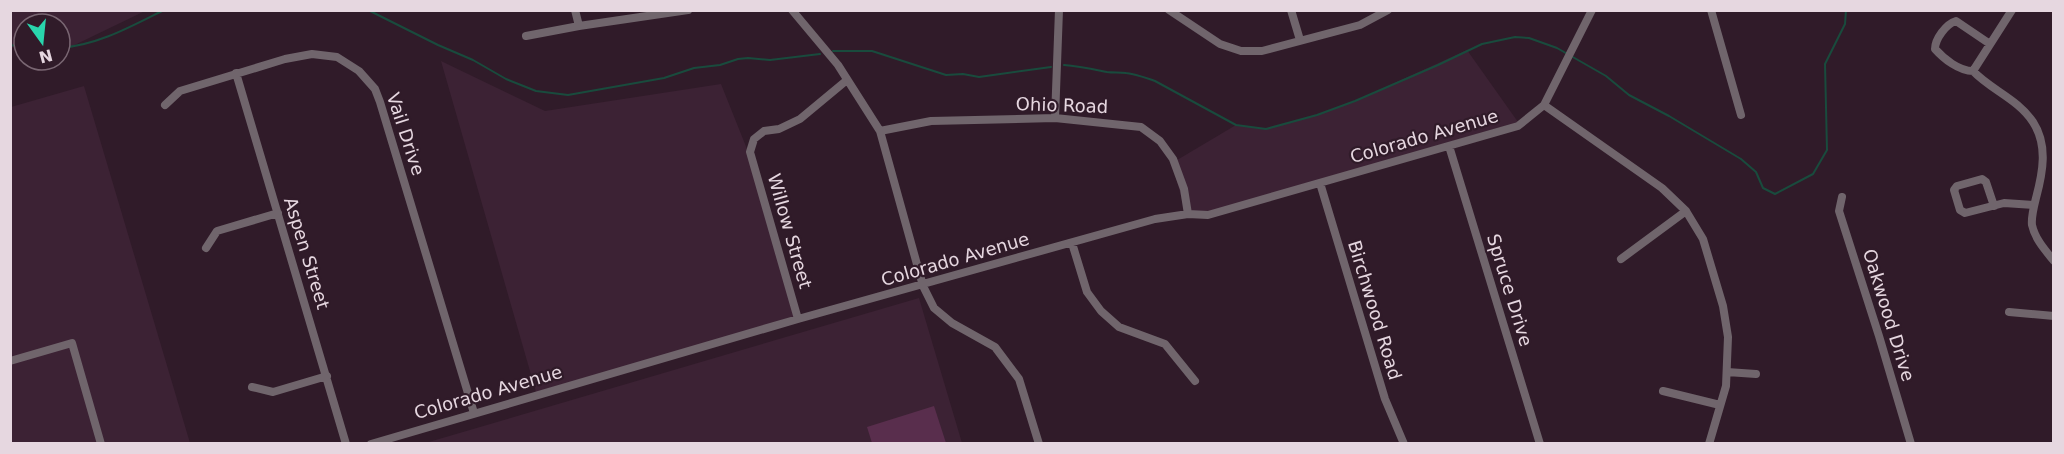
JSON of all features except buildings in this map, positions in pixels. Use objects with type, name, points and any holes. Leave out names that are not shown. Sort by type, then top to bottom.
[{"type":"street","points":[[575,10],[579,26]]},
{"type":"street","points":[[526,36],[688,10]]},
{"type":"street","points":[[792,10],[838,65],[880,130],[923,286],[934,308],[952,323],[995,346],[1019,379],[1039,444]]},
{"type":"street","points":[[1055,118],[1059,10]]},
{"type":"street","points":[[1169,10],[1220,44],[1241,51],[1262,51],[1360,25],[1388,10]]},
{"type":"street","points":[[1291,10],[1300,40]]},
{"type":"street","points":[[1592,10],[1544,105],[1662,188],[1686,211],[1706,246],[1723,306],[1728,337],[1726,386],[1709,444]]},
{"type":"street","points":[[1711,10],[1741,115]]},
{"type":"street","points":[[1973,71],[2012,10]]},
{"type":"street","points":[[1990,44],[1956,21],[1950,23],[1936,43],[1935,51],[1964,71],[1973,71],[1979,78],[2011,99],[2032,121],[2043,144],[2042,174],[2032,224],[2038,240],[2054,261]]},
{"type":"street","name":"Vail Drive","points":[[165,105],[180,91],[296,56],[312,54],[337,57],[366,77],[375,89],[380,102],[474,413]]},
{"type":"street","name":"Aspen Street","points":[[236,73],[346,444]]},
{"type":"street","name":"Willow Street","points":[[798,319],[750,152],[754,139],[764,131],[779,129],[800,118],[847,80]]},
{"type":"street","name":"Colorado Avenue","points":[[371,444],[798,319],[923,286],[1155,219],[1188,214],[1208,215],[1449,146],[1518,126],[1544,105]]},
{"type":"street","name":"Ohio Road","points":[[880,130],[931,121],[1055,118],[1141,127],[1160,141],[1173,159],[1184,189],[1188,214]]},
{"type":"street","name":"Spruce Drive","points":[[1449,146],[1539,444]]},
{"type":"street","points":[[1994,206],[1984,180],[1955,188],[1954,193],[1962,212],[1967,213],[2012,202],[2034,205]]},
{"type":"street","name":"Birchwood Road","points":[[1320,183],[1384,399],[1404,444]]},
{"type":"street","name":"Oakwood Drive","points":[[1842,197],[1839,211],[1911,444]]},
{"type":"street","points":[[1621,259],[1686,211]]},
{"type":"street","points":[[206,248],[217,231],[278,213]]},
{"type":"street","points":[[1072,243],[1087,292],[1101,311],[1119,327],[1146,335],[1165,344],[1195,381]]},
{"type":"street","points":[[2009,312],[2054,316]]},
{"type":"street","points":[[10,361],[72,343],[101,444]]},
{"type":"street","points":[[1727,372],[1756,374]]},
{"type":"street","points":[[252,387],[273,392],[327,376]]},
{"type":"street","points":[[1663,391],[1720,405]]},
{"type":"shaded area","points":[[11,10],[145,10],[72,46],[72,12],[12,12],[11,47]]},
{"type":"shaded area","points":[[1467,50],[1518,122],[1208,213],[1185,211],[1172,163],[1236,125],[1266,129],[1317,115],[1355,101]]},
{"type":"shaded area","points":[[441,61],[545,111],[721,84],[747,149],[796,318],[536,392]]},
{"type":"shaded area","points":[[84,86],[190,443],[11,444],[11,107]]},
{"type":"shaded area","points":[[919,298],[962,443],[422,444]]},
{"type":"shaded area","points":[[934,406],[946,443],[872,443],[867,427]]},
{"type":"waterway","points":[[72,46],[101,39],[164,10]]},
{"type":"waterway","points":[[368,10],[473,60],[506,79],[536,91],[568,95],[664,78],[694,68],[720,65],[738,59],[770,60],[820,54]]},
{"type":"waterway","points":[[1064,65],[1141,76],[1155,81],[1236,125],[1266,129],[1317,115],[1355,101],[1482,44],[1515,37],[1529,38],[1557,48],[1606,76],[1629,95],[1741,159],[1756,172],[1763,188],[1775,194],[1813,174],[1827,150],[1825,64],[1845,24],[1846,10]]},
{"type":"waterway","points":[[833,51],[872,51],[946,75],[963,74],[979,77],[1051,67]]}]
